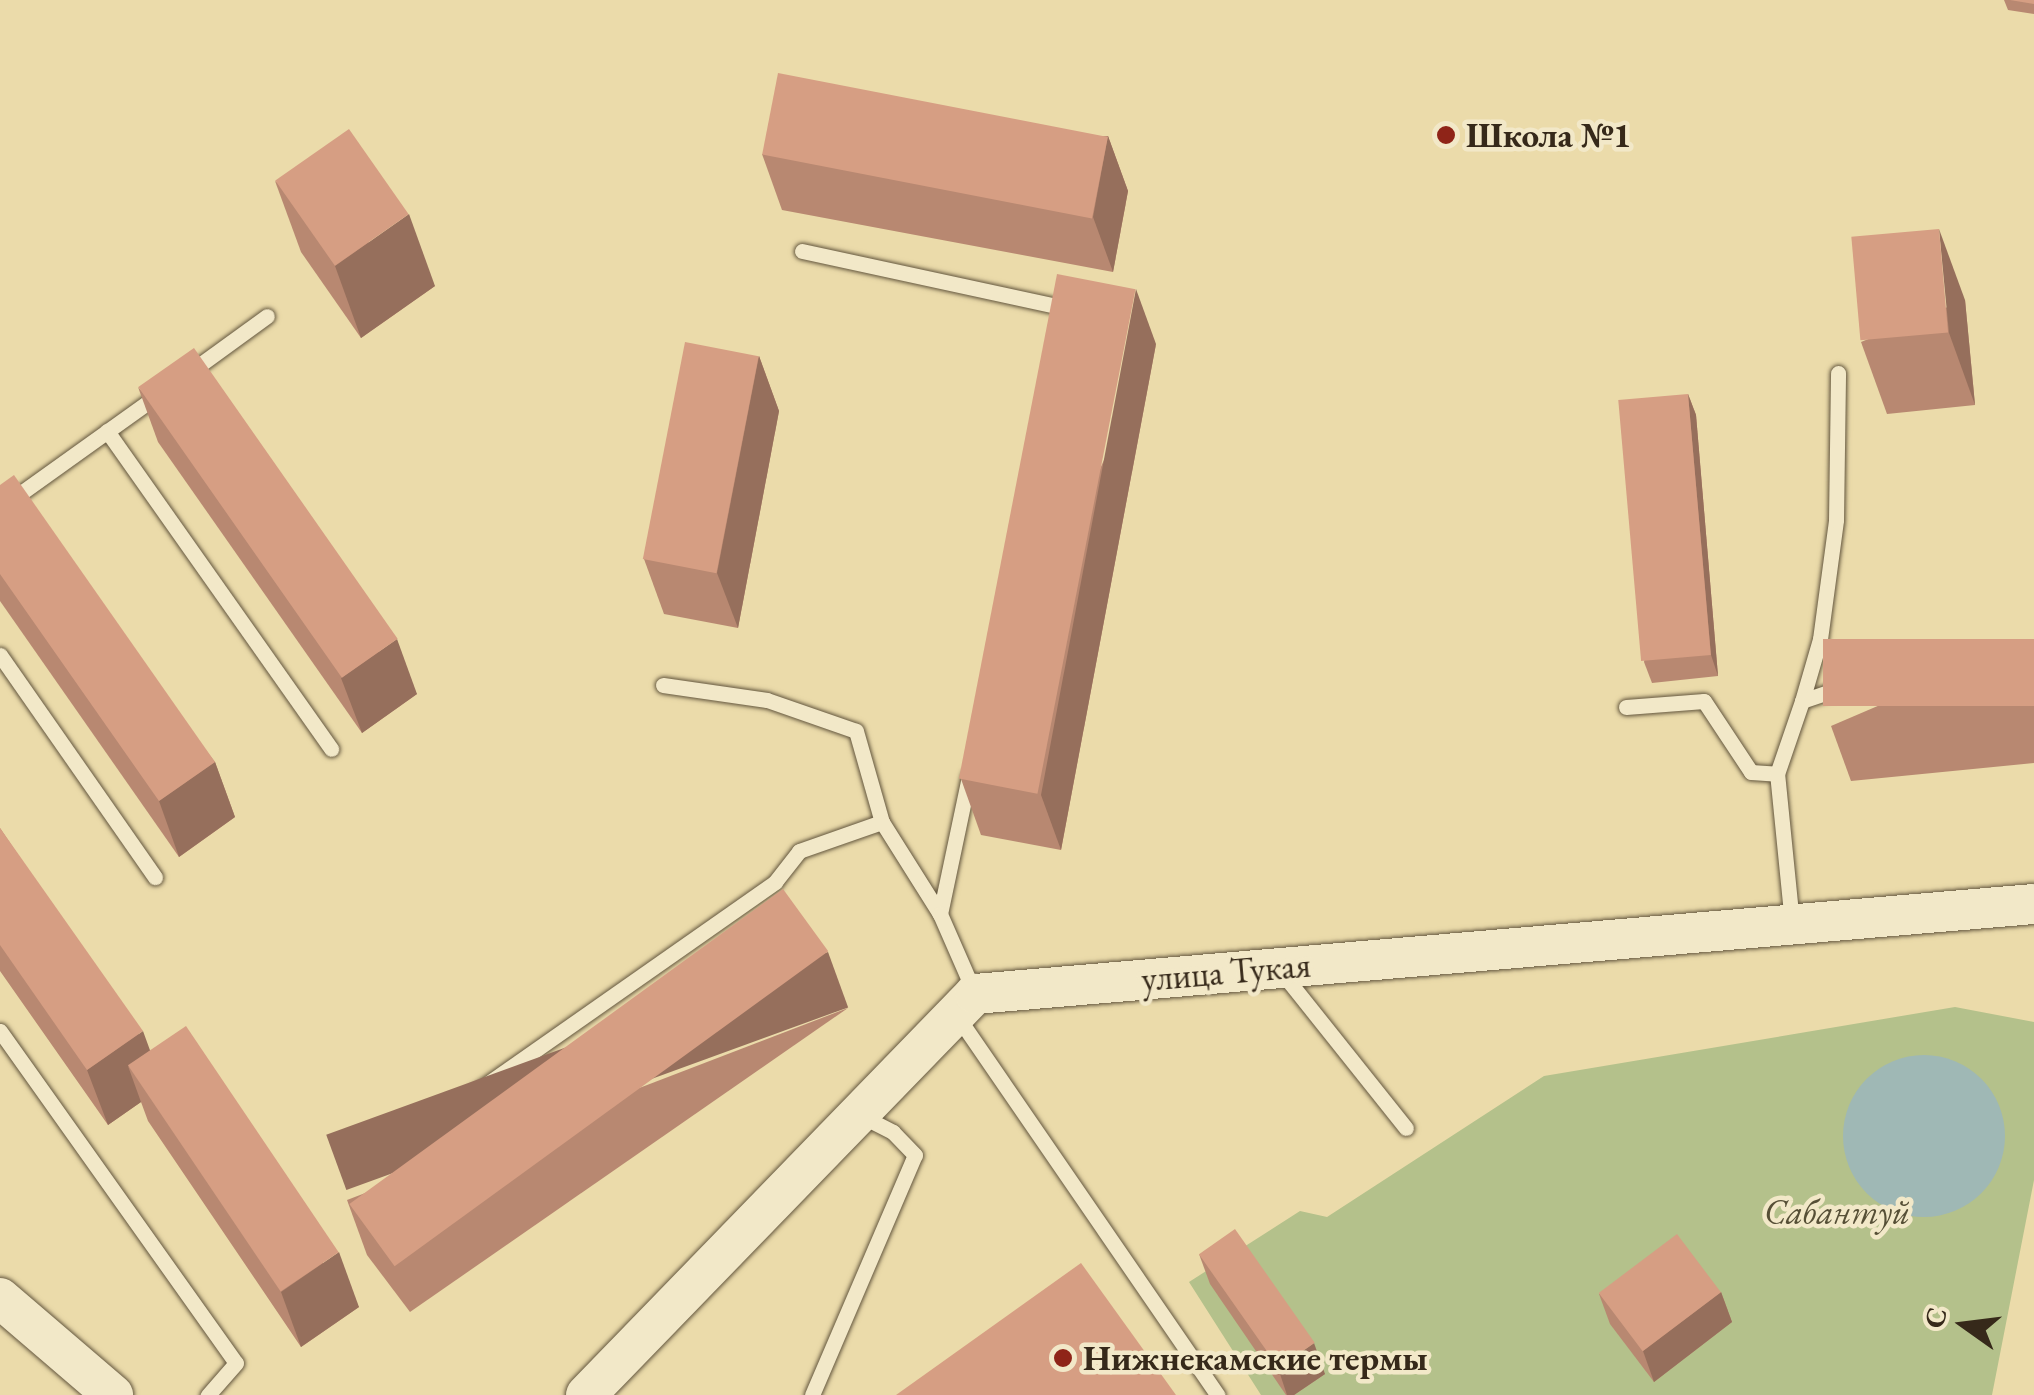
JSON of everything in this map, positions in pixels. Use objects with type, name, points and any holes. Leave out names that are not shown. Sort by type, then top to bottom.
[{"type":"street","name":"улица Тукая","points":[[965,1003],[1276,968],[2034,904]]},
{"type":"street","points":[[586,1395],[965,1003]]},
{"type":"street","points":[[0,1298],[113,1395]]},
{"type":"lane","points":[[802,251],[1065,308],[1061,327]]},
{"type":"lane","points":[[0,508],[267,316]]},
{"type":"lane","points":[[1792,923],[1777,774],[1820,639],[1836,520],[1838,373]]},
{"type":"lane","points":[[107,431],[331,749]]},
{"type":"lane","points":[[0,655],[155,877]]},
{"type":"lane","points":[[1802,700],[1858,683]]},
{"type":"lane","points":[[663,685],[768,700],[856,732],[882,822],[940,914],[965,1003],[1217,1395]]},
{"type":"lane","points":[[1626,707],[1704,701],[1750,772],[1777,774]]},
{"type":"lane","points":[[940,914],[972,758]]},
{"type":"lane","points":[[378,1161],[775,882],[799,851],[882,822]]},
{"type":"lane","points":[[1276,968],[1308,1000],[1406,1128]]},
{"type":"lane","points":[[0,1031],[236,1364],[208,1395]]},
{"type":"lane","points":[[812,1395],[915,1155],[893,1132],[855,1114]]},
{"type":"green space","name":"Сабантуй","points":[[1955,1007],[2034,1022],[2034,1180],[1992,1395],[1261,1395],[1189,1282],[1300,1211],[1327,1217],[1544,1076]]},
{"type":"water","points":[[1924,1055],[1955,1061],[1981,1079],[1999,1105],[2005,1136],[1999,1167],[1981,1193],[1955,1211],[1924,1217],[1893,1211],[1867,1193],[1849,1167],[1843,1136],[1849,1105],[1867,1079],[1893,1061]]},
{"type":"building","points":[[778,73],[1108,137],[1092,219],[762,154]]},
{"type":"building","points":[[349,129],[409,214],[335,266],[275,181]]},
{"type":"building","points":[[1939,229],[1948,333],[1860,340],[1851,237]]},
{"type":"building","points":[[1057,274],[1136,289],[1037,794],[959,779]]},
{"type":"building","points":[[685,342],[759,356],[716,573],[643,559]]},
{"type":"building","points":[[194,348],[398,639],[342,678],[138,387]]},
{"type":"building","points":[[1688,394],[1711,655],[1641,661],[1618,400]]},
{"type":"building","points":[[14,475],[215,762],[159,801],[0,574],[0,485]]},
{"type":"building","points":[[1823,639],[2034,639],[2034,706],[1823,706]]},
{"type":"building","points":[[0,828],[143,1031],[87,1070],[0,945]]},
{"type":"building","points":[[783,889],[828,951],[395,1266],[349,1204]]},
{"type":"building","points":[[186,1026],[339,1252],[281,1291],[128,1065]]},
{"type":"building","points":[[1235,1229],[1315,1343],[1279,1368],[1199,1254]]},
{"type":"building","points":[[1677,1234],[1721,1292],[1643,1351],[1599,1293]]},
{"type":"building","name":"Нижнекамские термы","points":[[1081,1263],[1176,1395],[896,1395]]},
{"type":"place","name":"Школа №1","points":[[1446,135]]},
{"type":"place","name":"Нижнекамские термы","points":[[1063,1358]]}]
